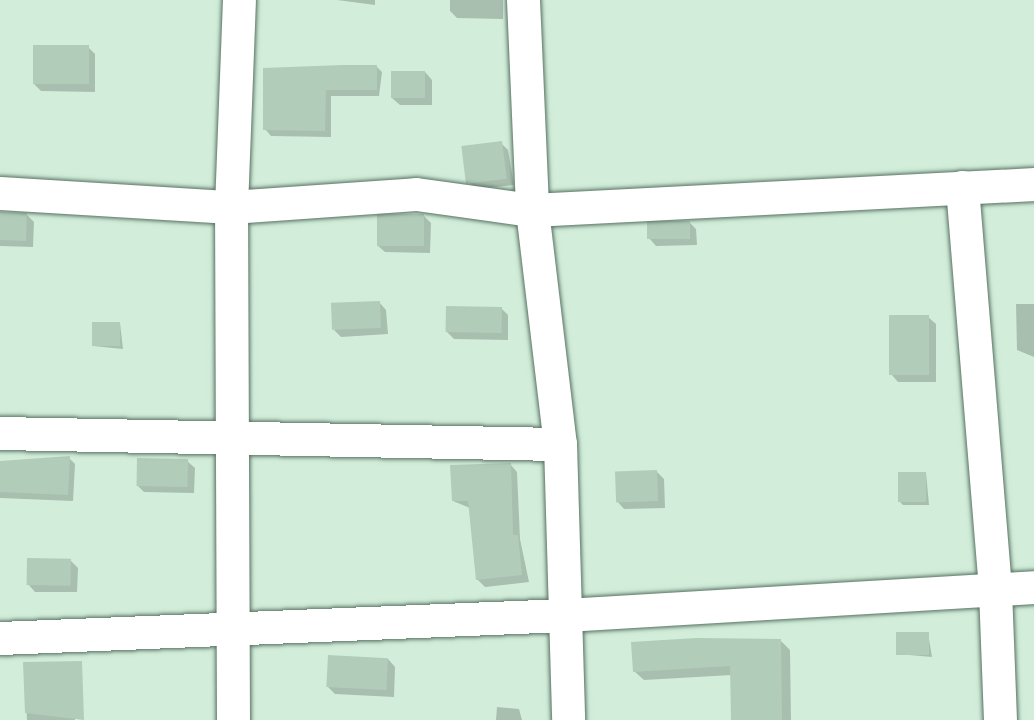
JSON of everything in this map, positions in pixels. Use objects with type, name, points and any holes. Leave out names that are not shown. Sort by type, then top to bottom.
[{"type":"street","points":[[233,720],[231,207],[239,0]]},
{"type":"street","points":[[523,0],[532,210],[560,444],[568,720]]},
{"type":"street","points":[[0,193],[231,207],[416,194],[532,210],[1034,184]]},
{"type":"street","points":[[962,187],[995,590],[1000,720]]},
{"type":"street","points":[[0,433],[560,444]]},
{"type":"street","points":[[0,638],[565,615],[1034,587]]},
{"type":"building","points":[[33,45],[89,45],[89,84],[33,84]]},
{"type":"building","points":[[377,65],[377,90],[326,90],[325,131],[263,130],[263,68]]},
{"type":"building","points":[[391,71],[425,71],[425,98],[391,98]]},
{"type":"building","points":[[502,141],[507,179],[466,184],[461,146]]},
{"type":"building","points":[[0,212],[27,213],[26,241],[0,240]]},
{"type":"building","points":[[377,214],[424,214],[424,246],[377,246]]},
{"type":"building","points":[[647,221],[690,221],[690,239],[647,239]]},
{"type":"building","points":[[380,301],[381,328],[332,330],[331,303]]},
{"type":"building","points":[[446,306],[502,307],[502,333],[446,332]]},
{"type":"building","points":[[889,315],[929,315],[929,375],[889,375]]},
{"type":"building","points":[[92,322],[120,322],[120,346],[92,346]]},
{"type":"building","points":[[70,456],[68,495],[0,492],[0,461]]},
{"type":"building","points":[[137,458],[188,459],[188,487],[137,486]]},
{"type":"building","points":[[511,463],[513,535],[518,535],[522,575],[476,580],[468,501],[452,501],[450,465]]},
{"type":"building","points":[[657,470],[658,501],[616,502],[615,471]]},
{"type":"building","points":[[898,472],[926,472],[926,502],[898,502]]},
{"type":"building","points":[[27,558],[71,559],[71,586],[27,585]]},
{"type":"building","points":[[896,632],[929,632],[929,655],[896,655]]},
{"type":"building","points":[[696,638],[781,639],[782,720],[731,720],[730,666],[633,672],[631,642]]},
{"type":"building","points":[[328,655],[388,658],[386,690],[326,687]]},
{"type":"building","points":[[82,661],[84,720],[25,713],[23,662]]}]
